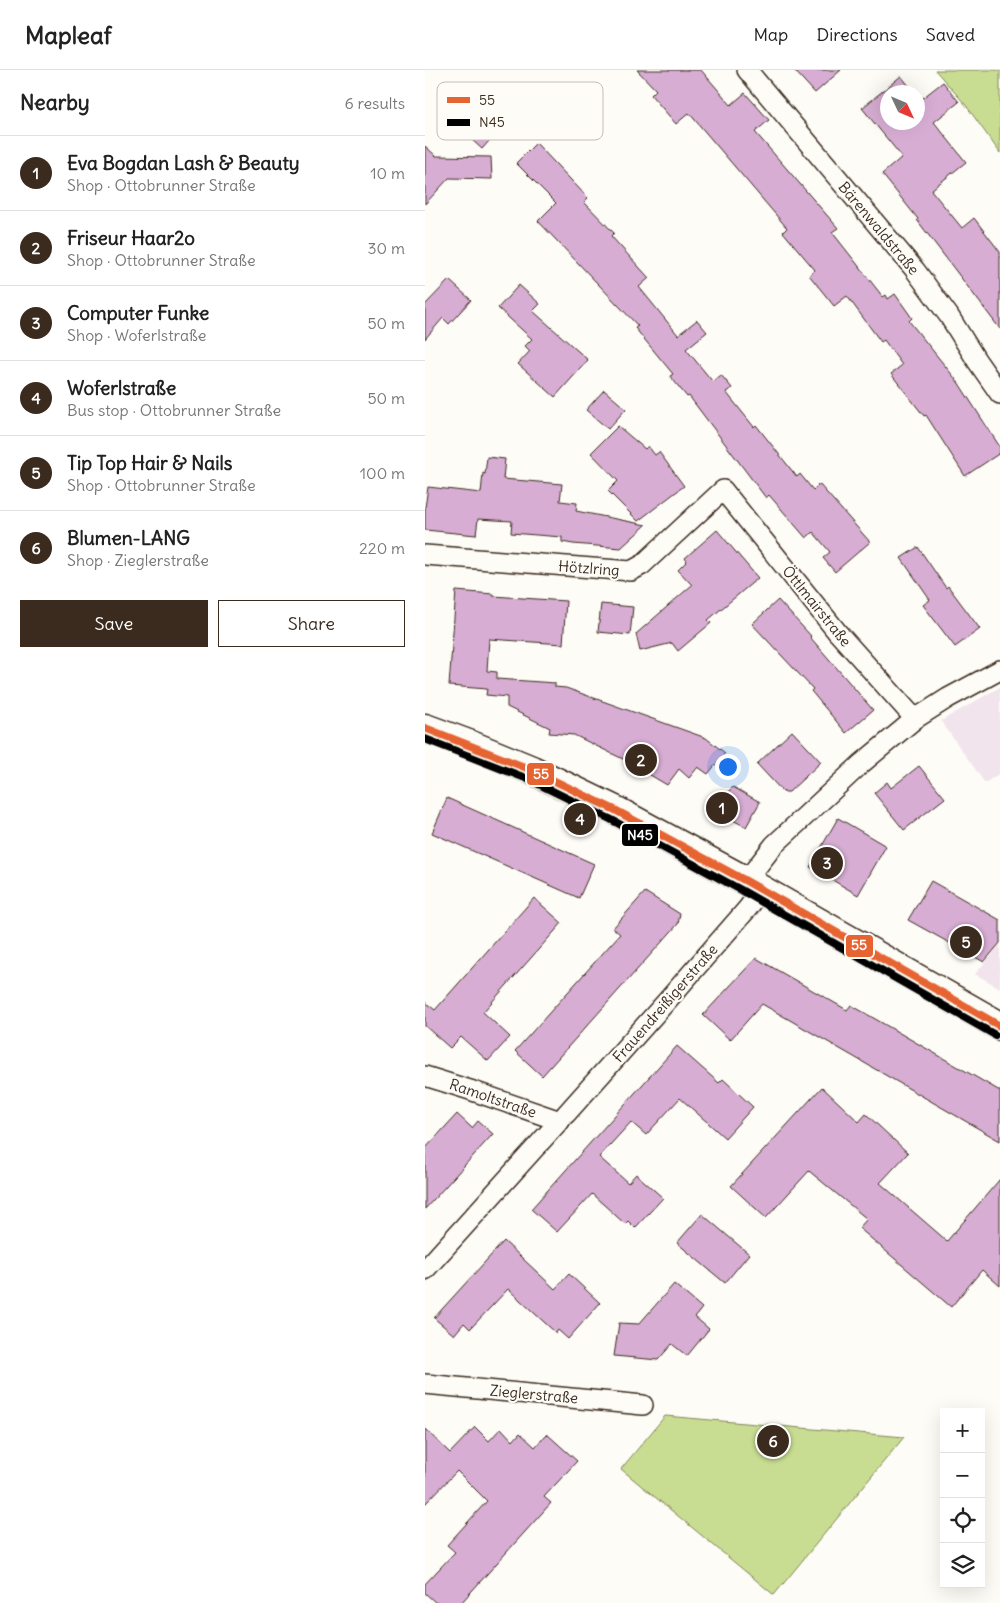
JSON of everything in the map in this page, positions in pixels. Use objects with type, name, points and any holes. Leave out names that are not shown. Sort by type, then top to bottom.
[{"type":"main road","points":[[425,728],[471,744],[615,810],[754,886],[1000,1026]]},
{"type":"street","name":"Bärenwaldstraße","points":[[747,70],[915,270],[949,316],[1000,394]]},
{"type":"street","name":"Hötzlring","points":[[425,555],[631,571],[642,565],[723,490]]},
{"type":"street","name":"Öttlmairstraße","points":[[723,490],[838,633],[915,719]]},
{"type":"street","name":"Frauendreißigerstraße","points":[[425,1270],[748,908],[754,886],[774,845],[861,764],[915,719],[948,698],[1000,670]]},
{"type":"street","name":"Ramoltstraße","points":[[425,1076],[563,1117]]},
{"type":"street","name":"Zieglerstraße","points":[[425,1384],[643,1405]]},
{"type":"shaded area","points":[[1000,687],[1000,773],[985,783],[941,721]]},
{"type":"shaded area","points":[[1000,945],[1000,988],[975,974]]},
{"type":"green space","points":[[935,70],[1000,70],[1000,153],[965,104]]},
{"type":"green space","points":[[665,1416],[904,1437],[774,1595],[621,1469]]},
{"type":"building","points":[[637,70],[701,70],[731,105],[745,93],[769,120],[755,132],[838,228],[832,232],[883,297],[886,295],[888,299],[895,294],[912,318],[909,321],[958,382],[1000,447],[1000,453],[965,476],[926,415],[924,416],[891,374],[902,365],[884,340],[881,342],[847,296],[834,306],[809,275],[815,270],[783,232],[787,228],[689,113],[676,124],[651,95],[656,90]]},
{"type":"building","points":[[794,70],[841,70],[815,93]]},
{"type":"building","points":[[901,76],[908,85],[890,85]]},
{"type":"building","points":[[943,82],[959,102],[934,122],[966,162],[931,190],[962,228],[974,218],[1000,252],[1000,329],[882,174],[902,157],[862,108],[880,93],[880,130],[925,130],[925,96]]},
{"type":"building","points":[[472,140],[490,140],[482,149]]},
{"type":"building","points":[[536,143],[588,198],[584,202],[614,233],[611,236],[649,278],[639,287],[678,335],[697,320],[707,332],[686,349],[713,382],[721,375],[732,388],[726,392],[754,427],[756,425],[797,477],[800,474],[813,490],[819,484],[870,542],[835,572],[823,558],[830,552],[813,532],[806,538],[769,495],[766,498],[689,396],[687,397],[670,376],[673,374],[635,328],[638,326],[538,221],[556,203],[516,163]]},
{"type":"building","points":[[425,146],[436,156],[491,157],[492,179],[449,178],[425,204]]},
{"type":"building","points":[[449,280],[471,300],[449,324],[443,318],[425,339],[425,305]]},
{"type":"building","points":[[519,285],[540,304],[533,311],[588,360],[555,397],[518,364],[530,351],[525,346],[532,339],[498,308]]},
{"type":"building","points":[[604,390],[626,409],[608,429],[586,410]]},
{"type":"building","points":[[618,426],[645,449],[648,446],[655,455],[659,452],[684,486],[638,521],[608,491],[618,481],[591,453]]},
{"type":"building","points":[[487,457],[505,459],[503,479],[562,484],[560,501],[577,503],[576,511],[646,525],[621,548],[562,542],[562,537],[511,533],[512,521],[478,519],[476,535],[425,530],[425,508],[428,487],[481,493]]},
{"type":"building","points":[[717,530],[758,578],[708,620],[711,623],[678,651],[672,643],[640,651],[636,634],[692,585],[678,570],[687,561],[685,558]]},
{"type":"building","points":[[918,547],[946,588],[948,586],[980,629],[955,647],[923,605],[930,600],[901,558]]},
{"type":"building","points":[[456,591],[493,594],[493,596],[566,601],[563,644],[489,639],[487,671],[497,672],[497,679],[555,683],[555,687],[566,688],[706,738],[725,753],[708,774],[698,767],[689,778],[679,769],[667,785],[625,760],[574,735],[549,733],[550,728],[507,707],[507,697],[486,695],[487,689],[449,686]]},
{"type":"building","points":[[778,600],[873,710],[846,733],[811,691],[813,689],[752,624]]},
{"type":"building","points":[[601,604],[633,607],[630,635],[598,632]]},
{"type":"building","points":[[792,731],[821,762],[789,792],[783,792],[757,764]]},
{"type":"building","points":[[919,766],[945,798],[904,830],[874,793],[887,782],[891,788]]},
{"type":"building","points":[[733,787],[760,802],[746,827],[710,808]]},
{"type":"building","points":[[447,798],[594,864],[579,898],[432,833]]},
{"type":"building","points":[[838,818],[886,846],[858,895],[810,867]]},
{"type":"building","points":[[931,881],[1000,920],[1000,943],[984,962],[908,920]]},
{"type":"building","points":[[645,892],[680,914],[678,924],[542,1076],[515,1051],[620,934],[613,928]]},
{"type":"building","points":[[534,898],[562,923],[483,1012],[510,1037],[488,1061],[461,1037],[450,1048],[425,1026],[425,1002],[435,1010]]},
{"type":"building","points":[[756,958],[847,1010],[851,1005],[1000,1091],[1000,1141],[762,1004],[730,1040],[703,1015]]},
{"type":"building","points":[[677,1046],[719,1083],[723,1079],[753,1107],[725,1138],[680,1098],[646,1135],[631,1122],[599,1157],[628,1183],[636,1174],[663,1198],[635,1228],[628,1221],[625,1224],[592,1194],[557,1232],[531,1209]]},
{"type":"building","points":[[822,1087],[859,1122],[866,1114],[908,1153],[880,1183],[947,1241],[1000,1179],[1000,1286],[982,1270],[951,1307],[859,1228],[867,1219],[809,1171],[766,1218],[731,1186]]},
{"type":"building","points":[[457,1114],[472,1128],[478,1121],[493,1134],[425,1209],[425,1149]]},
{"type":"building","points":[[702,1214],[749,1254],[725,1283],[677,1243]]},
{"type":"building","points":[[504,1241],[555,1289],[569,1274],[600,1303],[568,1339],[558,1330],[556,1333],[508,1289],[470,1329],[464,1323],[454,1335],[434,1318]]},
{"type":"building","points":[[674,1284],[702,1308],[695,1317],[709,1329],[687,1356],[672,1344],[658,1360],[614,1356],[619,1323],[639,1324]]},
{"type":"building","points":[[475,1427],[489,1441],[501,1428],[513,1441],[520,1433],[535,1447],[547,1434],[577,1461],[544,1497],[551,1503],[461,1603],[436,1603],[425,1593],[425,1584],[455,1552],[447,1545],[487,1501],[457,1471],[425,1504],[425,1429],[450,1453]]},
{"type":"transit line","name":"55","points":[[425,728],[532,770],[615,810],[746,881],[1000,1026]]},
{"type":"transit line","name":"N45","points":[[425,739],[528,779],[610,819],[741,890],[995,1035]]},
{"type":"place","name":"Friseur Haar2o","points":[[641,760]]},
{"type":"place","name":"Eva Bogdan Lash & Beauty","points":[[722,808]]},
{"type":"place","name":"Woferlstraße","points":[[580,819]]},
{"type":"place","name":"Computer Funke","points":[[827,863]]},
{"type":"place","name":"Tip Top Hair & Nails","points":[[966,942]]},
{"type":"place","name":"Blumen-LANG","points":[[773,1441]]}]
